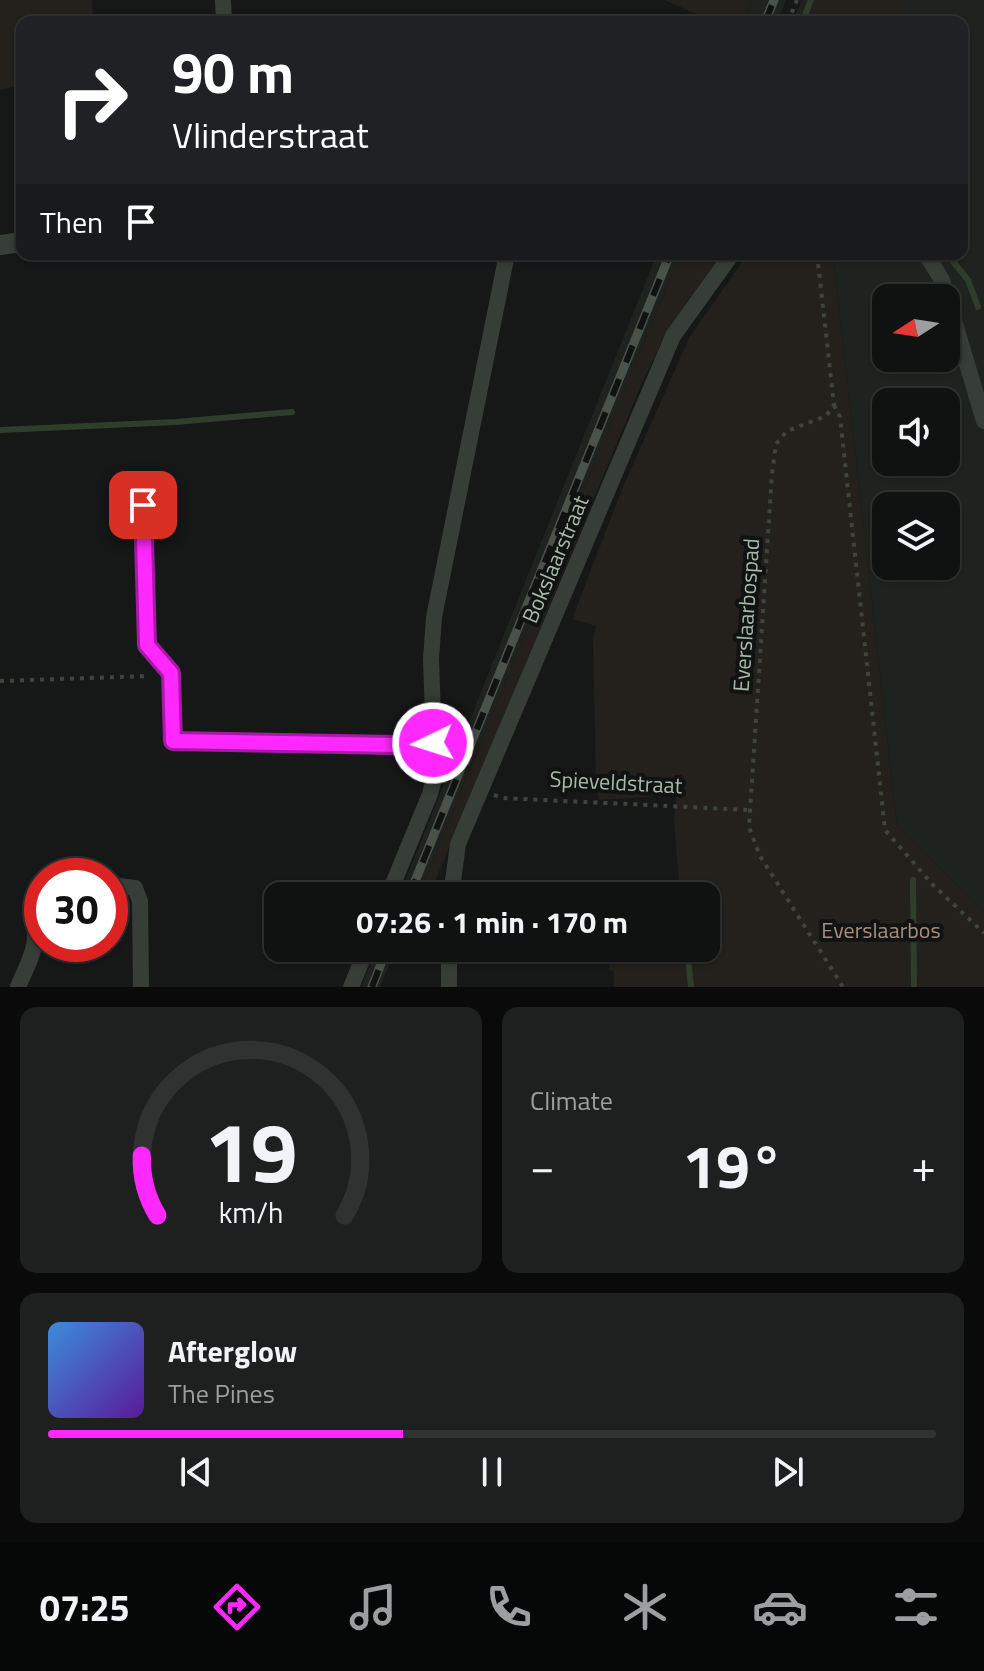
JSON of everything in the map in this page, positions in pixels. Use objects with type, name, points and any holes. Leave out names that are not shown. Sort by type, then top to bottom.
[{"type":"street","points":[[394,882],[430,794],[435,774],[431,659],[434,617],[506,260]]},
{"type":"street","name":"Bokslaarstraat","points":[[453,882],[458,844],[673,336],[728,260]]},
{"type":"street","points":[[930,260],[942,280],[984,421]]},
{"type":"street","points":[[143,505],[147,645],[171,673],[173,741],[433,743]]},
{"type":"street","points":[[128,887],[135,888],[140,901],[141,987]]},
{"type":"street","points":[[18,987],[28,962]]},
{"type":"street","points":[[351,987],[361,962]]},
{"type":"street","points":[[449,962],[449,987]]},
{"type":"path","points":[[818,260],[834,405],[840,417],[885,830],[933,885],[984,933]]},
{"type":"path","name":"Everslaarbospad","points":[[834,405],[826,416],[787,431],[776,444],[749,827],[760,856],[843,987]]},
{"type":"path","points":[[0,681],[153,676],[164,666]]},
{"type":"path","name":"Spieveldstraat","points":[[481,790],[503,798],[749,810]]},
{"type":"shaded area","points":[[752,0],[786,0],[779,16],[745,16]]},
{"type":"shaded area","points":[[822,0],[984,0],[984,911],[897,826],[834,260],[968,260],[968,16],[815,16]]},
{"type":"shaded area","points":[[655,260],[678,260],[424,882],[405,882]]},
{"type":"shaded area","points":[[371,962],[390,962],[380,987],[361,987]]},
{"type":"green space","points":[[0,0],[92,0],[93,16],[16,16],[16,86],[0,90]]},
{"type":"green space","points":[[664,0],[752,0],[745,16],[702,16]]},
{"type":"green space","points":[[802,0],[905,0],[898,16],[795,16]]},
{"type":"green space","points":[[678,260],[719,260],[664,337],[641,385],[435,882],[424,882]]},
{"type":"green space","name":"Everslaarbos","points":[[744,260],[834,260],[897,826],[984,911],[984,987],[614,987],[614,971],[609,970],[609,962],[720,962],[720,882],[679,882],[674,822],[676,795],[599,800],[596,784],[593,639],[596,626],[572,619],[622,489],[690,336]]},
{"type":"waterway","points":[[805,16],[811,0]]},
{"type":"waterway","points":[[952,260],[968,280],[978,307]]},
{"type":"waterway","points":[[0,430],[176,422],[292,412]]},
{"type":"waterway","points":[[913,880],[914,987]]},
{"type":"waterway","points":[[688,962],[691,987]]},
{"type":"railway","points":[[767,16],[774,0]]},
{"type":"railway","points":[[415,882],[668,260]]},
{"type":"railway","points":[[372,987],[382,962]]},
{"type":"route","points":[[143,505],[147,645],[171,673],[173,741],[433,743]]}]
